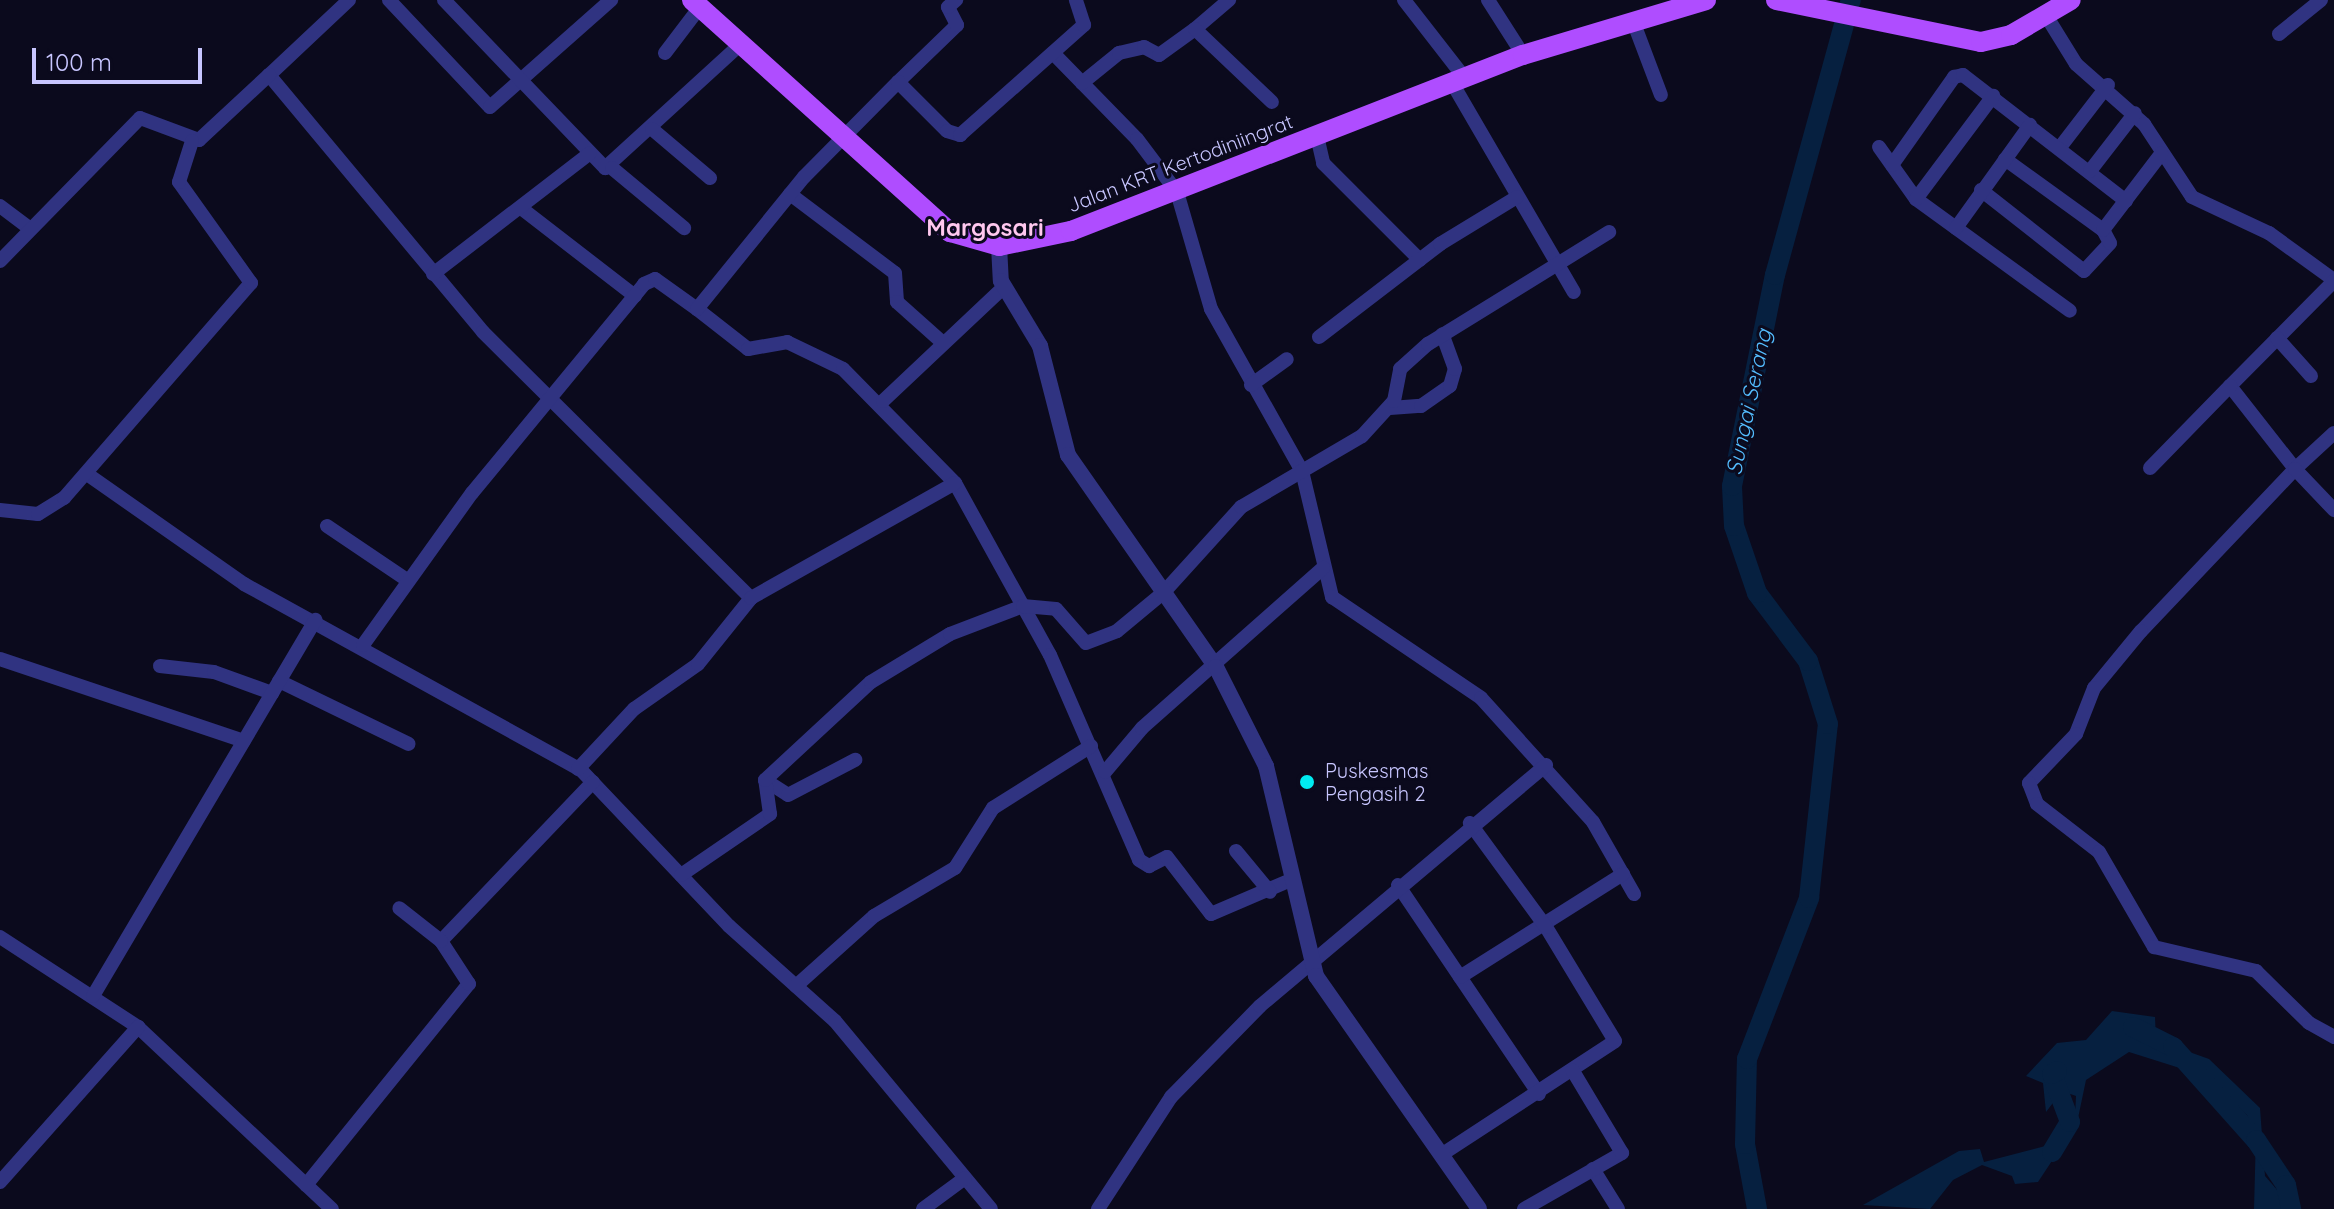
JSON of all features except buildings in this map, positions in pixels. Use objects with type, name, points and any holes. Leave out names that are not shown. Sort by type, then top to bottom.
[{"type":"main road","name":"Jalan KRT Kertodiniingrat","points":[[696,4],[950,232],[999,246],[1038,242],[1177,192],[1523,55],[1706,0]]},
{"type":"main road","points":[[1776,0],[1825,6],[1873,21],[1981,42],[2047,17],[2071,0]]},
{"type":"street","points":[[0,510],[46,512],[87,474],[251,283],[179,182],[192,141],[349,0]]},
{"type":"street","points":[[389,0],[486,105],[527,80],[611,0]]},
{"type":"street","points":[[444,0],[527,80],[590,153],[684,228]]},
{"type":"street","points":[[697,309],[790,194],[957,25],[948,7],[956,0]]},
{"type":"street","points":[[898,82],[957,136],[1087,20],[1076,0]]},
{"type":"street","points":[[1082,83],[1119,53],[1144,47],[1159,55],[1229,0]]},
{"type":"street","points":[[1404,0],[1458,79],[1517,197],[1555,266],[1574,292]]},
{"type":"street","points":[[1488,0],[1523,55]]},
{"type":"street","points":[[2279,34],[2321,0]]},
{"type":"street","points":[[665,53],[696,4]]},
{"type":"street","points":[[2047,17],[2065,53],[2108,85],[2135,113],[2161,154],[2201,204],[2269,233],[2334,280],[2150,468]]},
{"type":"street","points":[[1633,21],[1661,95]]},
{"type":"street","points":[[1195,29],[1272,102]]},
{"type":"street","points":[[612,168],[741,44]]},
{"type":"street","points":[[1053,53],[1177,192],[1211,309],[1302,471],[1323,568],[1337,604],[1455,678],[1546,765],[1593,822],[1634,894]]},
{"type":"street","points":[[269,75],[433,274],[550,398],[751,598]]},
{"type":"street","points":[[1892,165],[1954,77],[1963,75],[2061,146],[2126,201]]},
{"type":"street","points":[[2061,146],[2108,85]]},
{"type":"street","points":[[1916,199],[1993,96]]},
{"type":"street","points":[[2090,171],[2135,113]]},
{"type":"street","points":[[0,261],[140,118],[192,141]]},
{"type":"street","points":[[1956,228],[2030,125]]},
{"type":"street","points":[[652,129],[710,178]]},
{"type":"street","points":[[1317,136],[1323,163],[1420,260]]},
{"type":"street","points":[[1879,147],[1916,199],[2070,311]]},
{"type":"street","points":[[433,274],[558,182],[590,153]]},
{"type":"street","points":[[2103,230],[2161,154]]},
{"type":"street","points":[[1981,190],[2084,271],[2110,243],[2103,230],[2005,159]]},
{"type":"street","points":[[790,194],[895,273],[897,301],[943,343]]},
{"type":"street","points":[[1319,337],[1420,260],[1517,197]]},
{"type":"street","points":[[0,206],[30,229]]},
{"type":"street","points":[[521,208],[635,296]]},
{"type":"street","points":[[765,780],[896,664],[1023,606],[1056,609],[1078,638],[1095,643],[1164,592],[1241,507],[1362,436],[1390,408],[1400,369],[1442,334],[1609,232]]},
{"type":"street","points":[[999,246],[1004,287],[1040,346],[1068,455],[1216,667],[1266,766],[1311,959],[1479,1209]]},
{"type":"street","points":[[363,645],[407,580],[550,398],[635,296],[655,279],[741,346],[796,344],[843,369],[883,401],[955,483],[1023,606],[1105,772],[1134,854],[1149,866],[1167,857],[1209,913],[1270,892],[1293,879]]},
{"type":"street","points":[[883,401],[1004,287]]},
{"type":"street","points":[[1390,408],[1421,406],[1450,386],[1455,369],[1442,334]]},
{"type":"street","points":[[2277,338],[2311,376]]},
{"type":"street","points":[[1251,385],[1287,359]]},
{"type":"street","points":[[2230,386],[2295,469],[2334,510]]},
{"type":"street","points":[[2334,433],[2295,469],[2141,631],[2094,688],[2076,734],[2033,776],[2029,791],[2099,852],[2154,947],[2256,971],[2309,1023],[2334,1037]]},
{"type":"street","points":[[87,474],[244,584],[363,645],[578,769],[681,875],[835,1021],[991,1209]]},
{"type":"street","points":[[578,769],[634,709],[698,664],[751,598],[955,483]]},
{"type":"street","points":[[327,526],[407,580]]},
{"type":"street","points":[[1105,772],[1142,728],[1216,667],[1323,568]]},
{"type":"street","points":[[93,996],[315,620]]},
{"type":"street","points":[[0,659],[244,741]]},
{"type":"street","points":[[160,666],[214,672],[276,687],[409,744]]},
{"type":"street","points":[[796,986],[874,916],[955,868],[989,811],[1091,746]]},
{"type":"street","points":[[765,780],[788,795],[855,760]]},
{"type":"street","points":[[1098,1209],[1171,1097],[1311,959],[1470,823],[1546,765]]},
{"type":"street","points":[[681,875],[770,814],[765,780]]},
{"type":"street","points":[[441,941],[593,782]]},
{"type":"street","points":[[1444,1153],[1539,1094],[1615,1041],[1546,927],[1470,823]]},
{"type":"street","points":[[1236,851],[1270,892]]},
{"type":"street","points":[[1460,977],[1546,927],[1623,874]]},
{"type":"street","points":[[1398,885],[1539,1094]]},
{"type":"street","points":[[306,1185],[414,1044],[466,993],[467,978],[441,941],[399,908]]},
{"type":"street","points":[[0,937],[138,1027],[306,1185],[315,1204],[332,1209]]},
{"type":"street","points":[[0,1182],[138,1027]]},
{"type":"street","points":[[1524,1209],[1622,1153],[1573,1071]]},
{"type":"street","points":[[1593,1169],[1618,1209]]},
{"type":"street","points":[[923,1209],[965,1178]]},
{"type":"water","points":[[2112,1011],[2155,1017],[2156,1040],[2209,1059],[2260,1108],[2265,1176],[2294,1209],[2254,1209],[2256,1134],[2247,1115],[2205,1076],[2129,1052],[2086,1080],[2077,1123],[2038,1182],[2015,1184],[2012,1176],[1982,1165],[1953,1180],[1930,1209],[1863,1205],[1959,1151],[1980,1149],[1984,1162],[2053,1144],[2075,1118],[2076,1096],[2062,1091],[2046,1112],[2043,1083],[2026,1076],[2057,1043],[2086,1040]]},
{"type":"waterway","name":"Sungai Serang","points":[[1757,1209],[1745,1144],[1747,1059],[1809,898],[1828,724],[1808,661],[1757,593],[1734,526],[1732,486],[1775,275],[1851,0]]},
{"type":"waterway","name":"Sungai Serang","points":[[2133,1027],[2173,1047],[2256,1140],[2286,1185],[2291,1209]]},
{"type":"waterway","name":"Sungai Serang","points":[[2052,1152],[2070,1122],[2052,1074],[2057,1071]]},
{"type":"place","name":"Puskesmas Pengasih 2","points":[[1307,782]]},
{"type":"district","name":"Margosari","points":[[985,228]]}]
